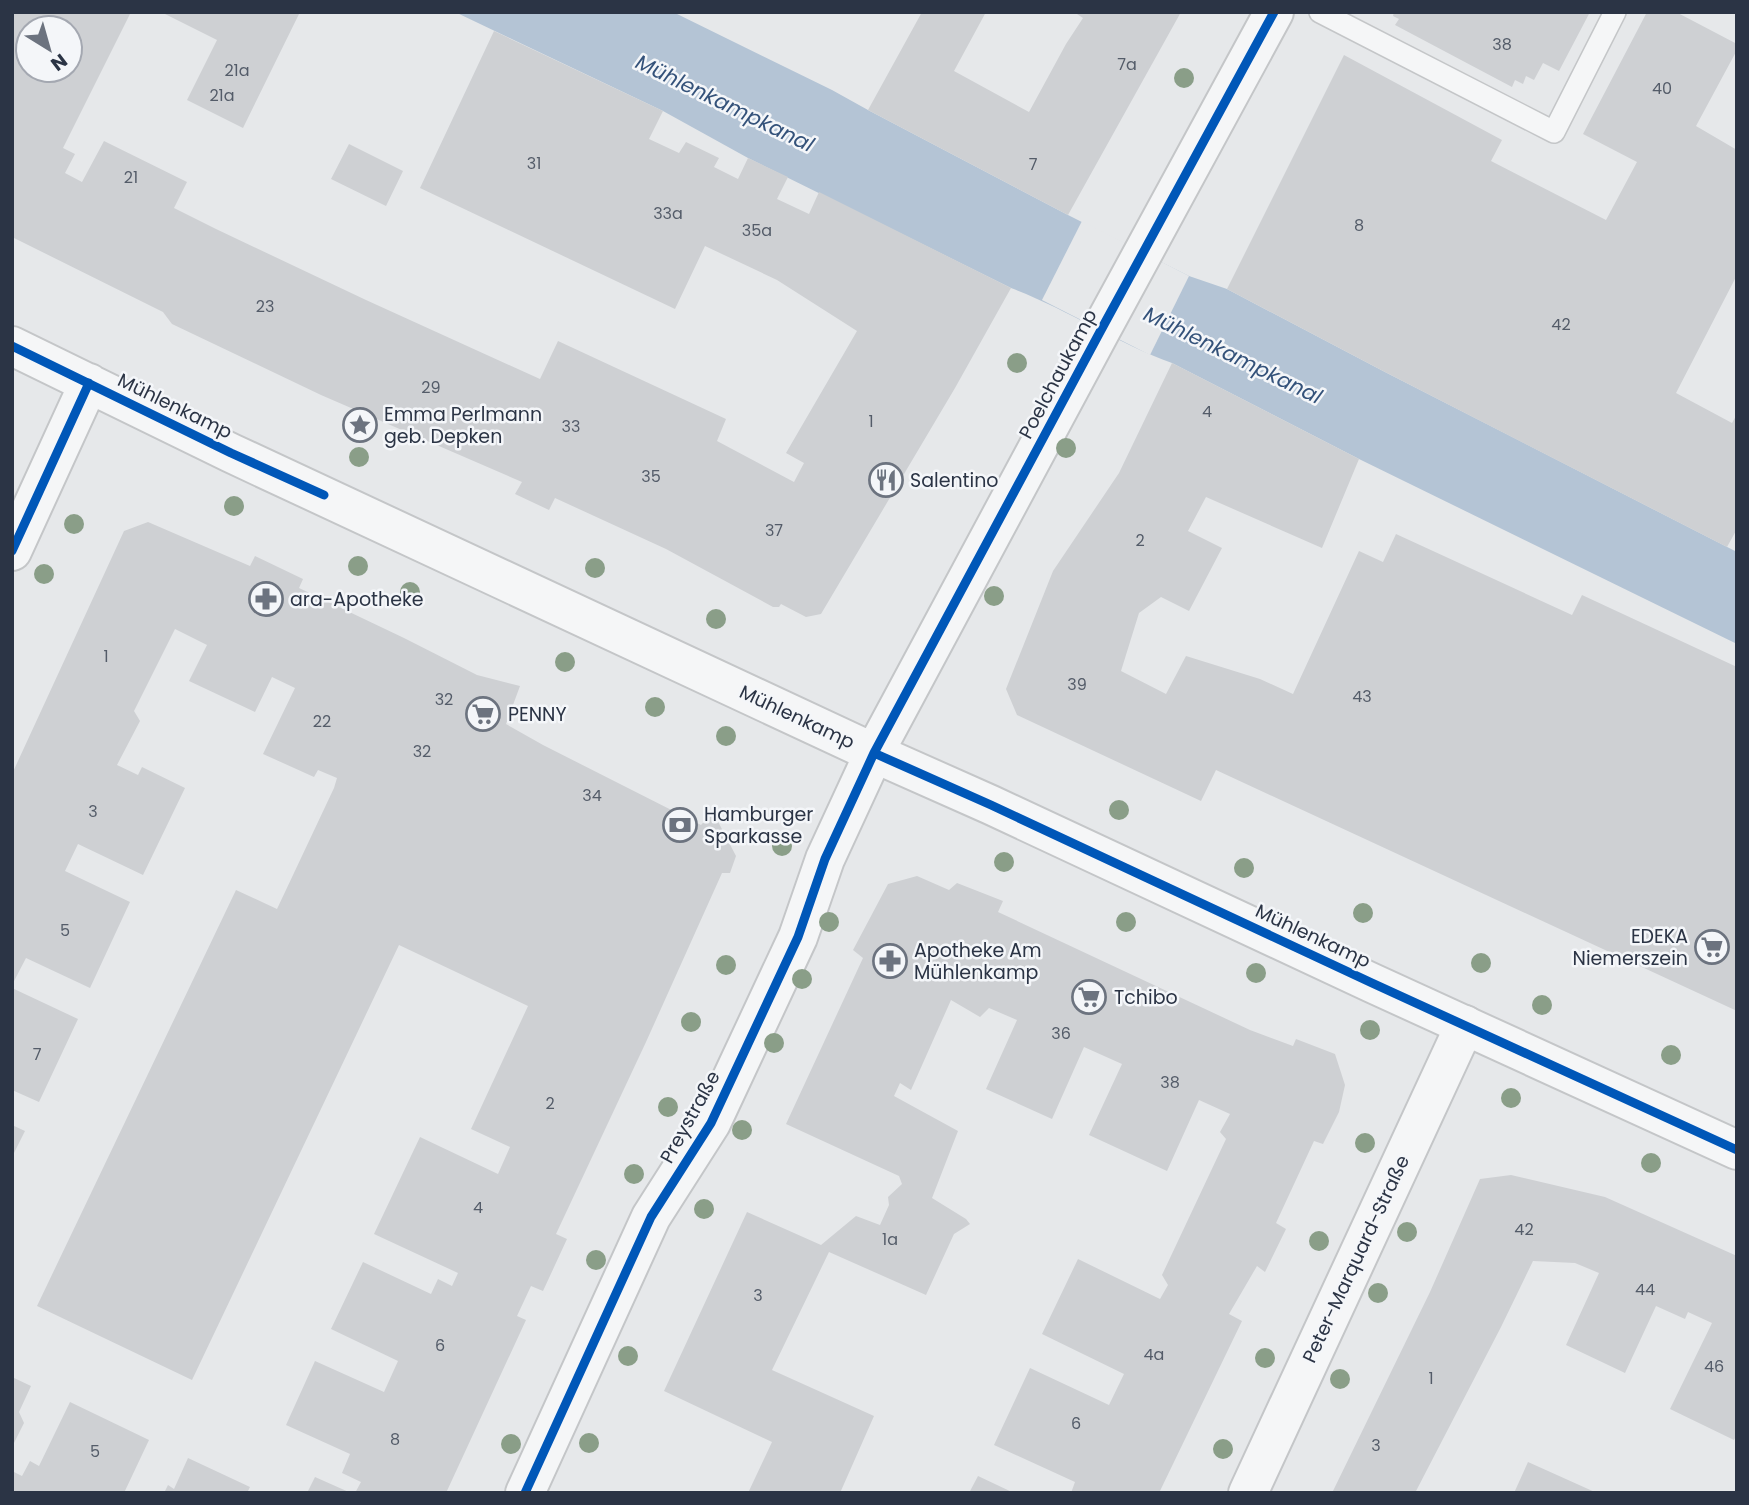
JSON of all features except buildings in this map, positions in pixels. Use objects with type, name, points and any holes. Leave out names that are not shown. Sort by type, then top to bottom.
[{"type":"street","name":"Poelchaukamp","points":[[874,753],[1274,12]]},
{"type":"street","name":"Mühlenkamp","points":[[12,346],[231,453],[874,753],[1737,1150]]},
{"type":"street","points":[[12,551],[89,383]]},
{"type":"street","name":"Preystraße","points":[[525,1493],[651,1217],[716,1111],[798,937],[825,859],[874,753]]},
{"type":"street","name":"Peter-Marquard-Straße","points":[[1248,1493],[1465,1026]]},
{"type":"lane","points":[[1320,12],[1554,132],[1615,12]]},
{"type":"water","name":"Mühlenkampkanal","points":[[455,12],[673,12],[832,90],[1068,215],[1189,276],[1227,289],[1737,552],[1737,644],[1359,459],[1172,363],[1011,288],[748,158],[663,111]]},
{"type":"pier","points":[[1082,221],[1189,276],[1150,355],[1042,300]]},
{"type":"cycle path","points":[[525,1493],[651,1217],[711,1123],[798,937],[825,859],[874,753],[1274,12]]},
{"type":"cycle path","points":[[12,346],[231,453],[324,495]]},
{"type":"cycle path","points":[[12,551],[89,383]]},
{"type":"cycle path","points":[[874,753],[1737,1150]]},
{"type":"place","name":"Emma Perlmann geb. Depken","points":[[360,425]]},
{"type":"place","name":"Salentino","points":[[886,480]]},
{"type":"place","name":"ara-Apotheke","points":[[266,599]]},
{"type":"place","name":"PENNY","points":[[483,714]]},
{"type":"place","name":"Hamburger Sparkasse","points":[[680,825]]},
{"type":"place","name":"EDEKA Niemerszein","points":[[1712,947]]},
{"type":"place","name":"Apotheke Am Mühlenkamp","points":[[890,961]]},
{"type":"place","name":"Tchibo","points":[[1089,997]]}]
